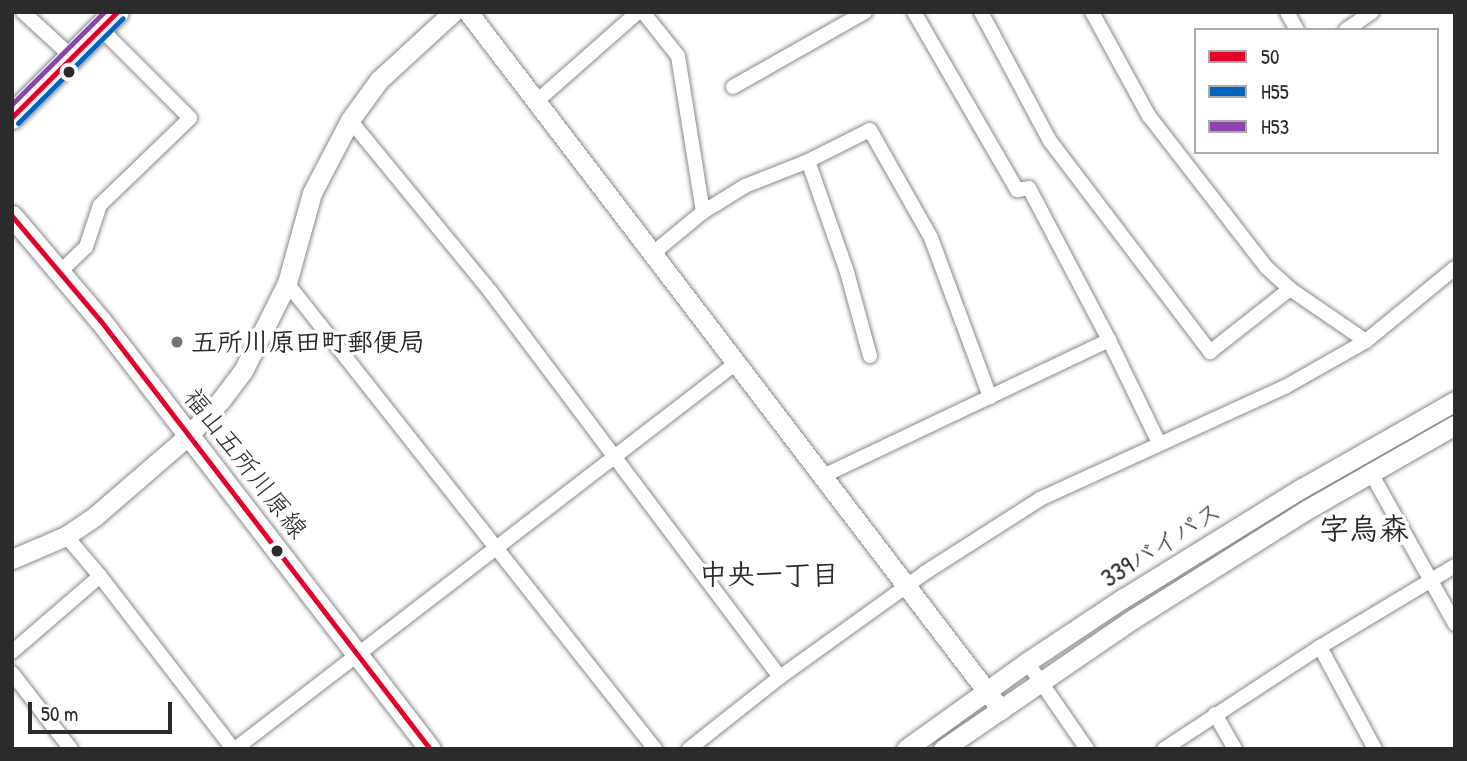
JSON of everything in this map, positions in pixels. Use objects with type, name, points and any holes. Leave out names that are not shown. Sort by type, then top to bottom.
[{"type":"highway","points":[[12,117],[109,21]]},
{"type":"main road","name":"福山五所川原線","points":[[12,216],[60,272],[189,435],[430,749]]},
{"type":"street","points":[[23,12],[72,57]]},
{"type":"street","points":[[12,559],[66,536],[142,477],[189,435],[243,370],[287,284],[312,193],[350,120],[379,80],[453,12]]},
{"type":"street","points":[[468,12],[1002,710]]},
{"type":"street","points":[[537,101],[638,12]]},
{"type":"street","points":[[643,12],[678,56],[703,212]]},
{"type":"street","points":[[733,87],[865,12]]},
{"type":"street","points":[[914,12],[1017,190],[1029,188],[1109,340],[1159,443]]},
{"type":"street","points":[[981,12],[1050,141],[1210,352],[1290,289]]},
{"type":"street","points":[[1093,12],[1149,116],[1267,268],[1290,289],[1366,341]]},
{"type":"street","points":[[1286,12],[1296,28]]},
{"type":"street","points":[[1349,28],[1372,12]]},
{"type":"street","points":[[60,272],[86,247],[100,205],[190,118],[109,21]]},
{"type":"street","points":[[350,120],[490,290],[780,677]]},
{"type":"street","points":[[652,254],[703,212],[744,186],[808,161],[870,130],[931,238],[990,397]]},
{"type":"street","points":[[808,161],[847,272],[870,356]]},
{"type":"street","points":[[689,749],[780,677],[1040,499],[1285,387],[1366,341],[1455,268]]},
{"type":"street","points":[[287,284],[655,749]]},
{"type":"street","points":[[823,476],[1109,340]]},
{"type":"street","points":[[66,536],[234,749],[735,364]]},
{"type":"street","name":"339バイパス","points":[[906,749],[1027,662],[1302,488],[1455,401]]},
{"type":"street","points":[[943,749],[1133,619],[1371,473],[1455,425]]},
{"type":"street","points":[[1371,473],[1455,624]]},
{"type":"street","points":[[1164,749],[1320,647],[1455,566]]},
{"type":"street","points":[[12,652],[100,576]]},
{"type":"street","points":[[1320,647],[1375,749]]},
{"type":"street","points":[[1027,662],[1087,749]]},
{"type":"street","points":[[12,673],[71,749]]},
{"type":"street","points":[[1215,714],[1235,749]]},
{"type":"transit line","name":"H53","points":[[12,104],[104,12]]},
{"type":"transit line","name":"50","points":[[12,117],[117,12]]},
{"type":"transit line","name":"H55","points":[[18,123],[123,18]]},
{"type":"transit line","name":"50","points":[[12,216],[100,320],[430,749]]},
{"type":"place","name":"五所川原田町郵便局","points":[[177,342]]},
{"type":"district","name":"字烏森","points":[[1364,528]]},
{"type":"district","name":"中央一丁目","points":[[769,574]]}]
